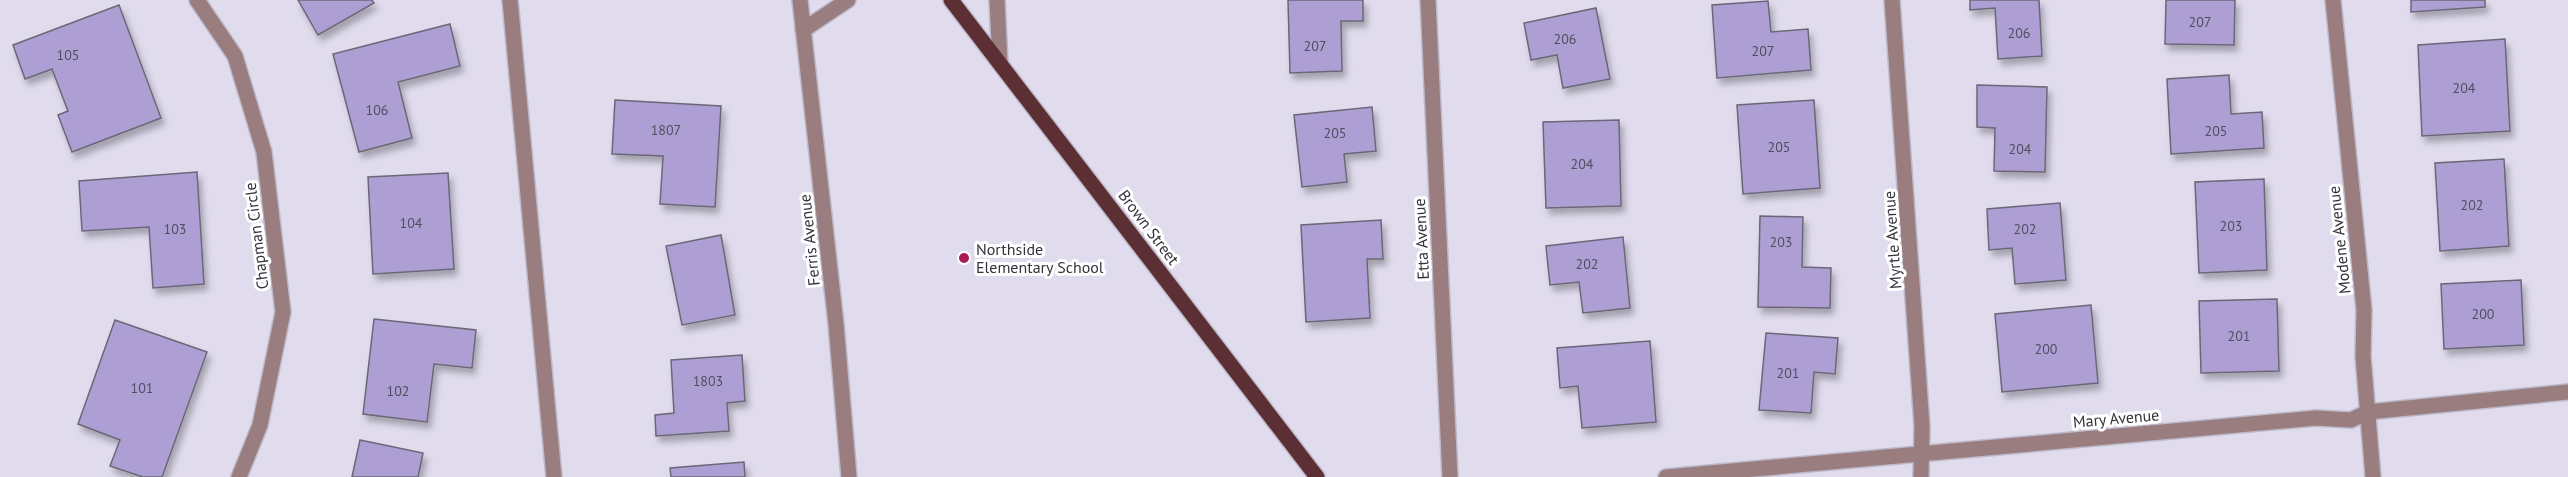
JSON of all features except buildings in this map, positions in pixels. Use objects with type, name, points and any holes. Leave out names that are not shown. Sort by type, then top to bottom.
[{"type":"main road","name":"Brown Street","points":[[951,0],[1317,477]]},
{"type":"street","name":"Chapman Circle","points":[[197,0],[235,56],[264,152],[283,312],[260,425],[239,477]]},
{"type":"street","points":[[510,0],[554,477]]},
{"type":"street","name":"Ferris Avenue","points":[[800,0],[836,324],[849,477]]},
{"type":"street","points":[[803,30],[848,0]]},
{"type":"street","points":[[997,0],[1000,63]]},
{"type":"street","name":"Etta Avenue","points":[[1428,0],[1450,477]]},
{"type":"street","name":"Myrtle Avenue","points":[[1892,0],[1922,426],[1921,477]]},
{"type":"street","name":"Modene Avenue","points":[[2332,0],[2364,310],[2362,356],[2373,477]]},
{"type":"street","name":"Mary Avenue","points":[[1666,477],[2316,418],[2351,420],[2368,412],[2568,392]]},
{"type":"place","name":"Northside Elementary School","points":[[964,258]]}]
